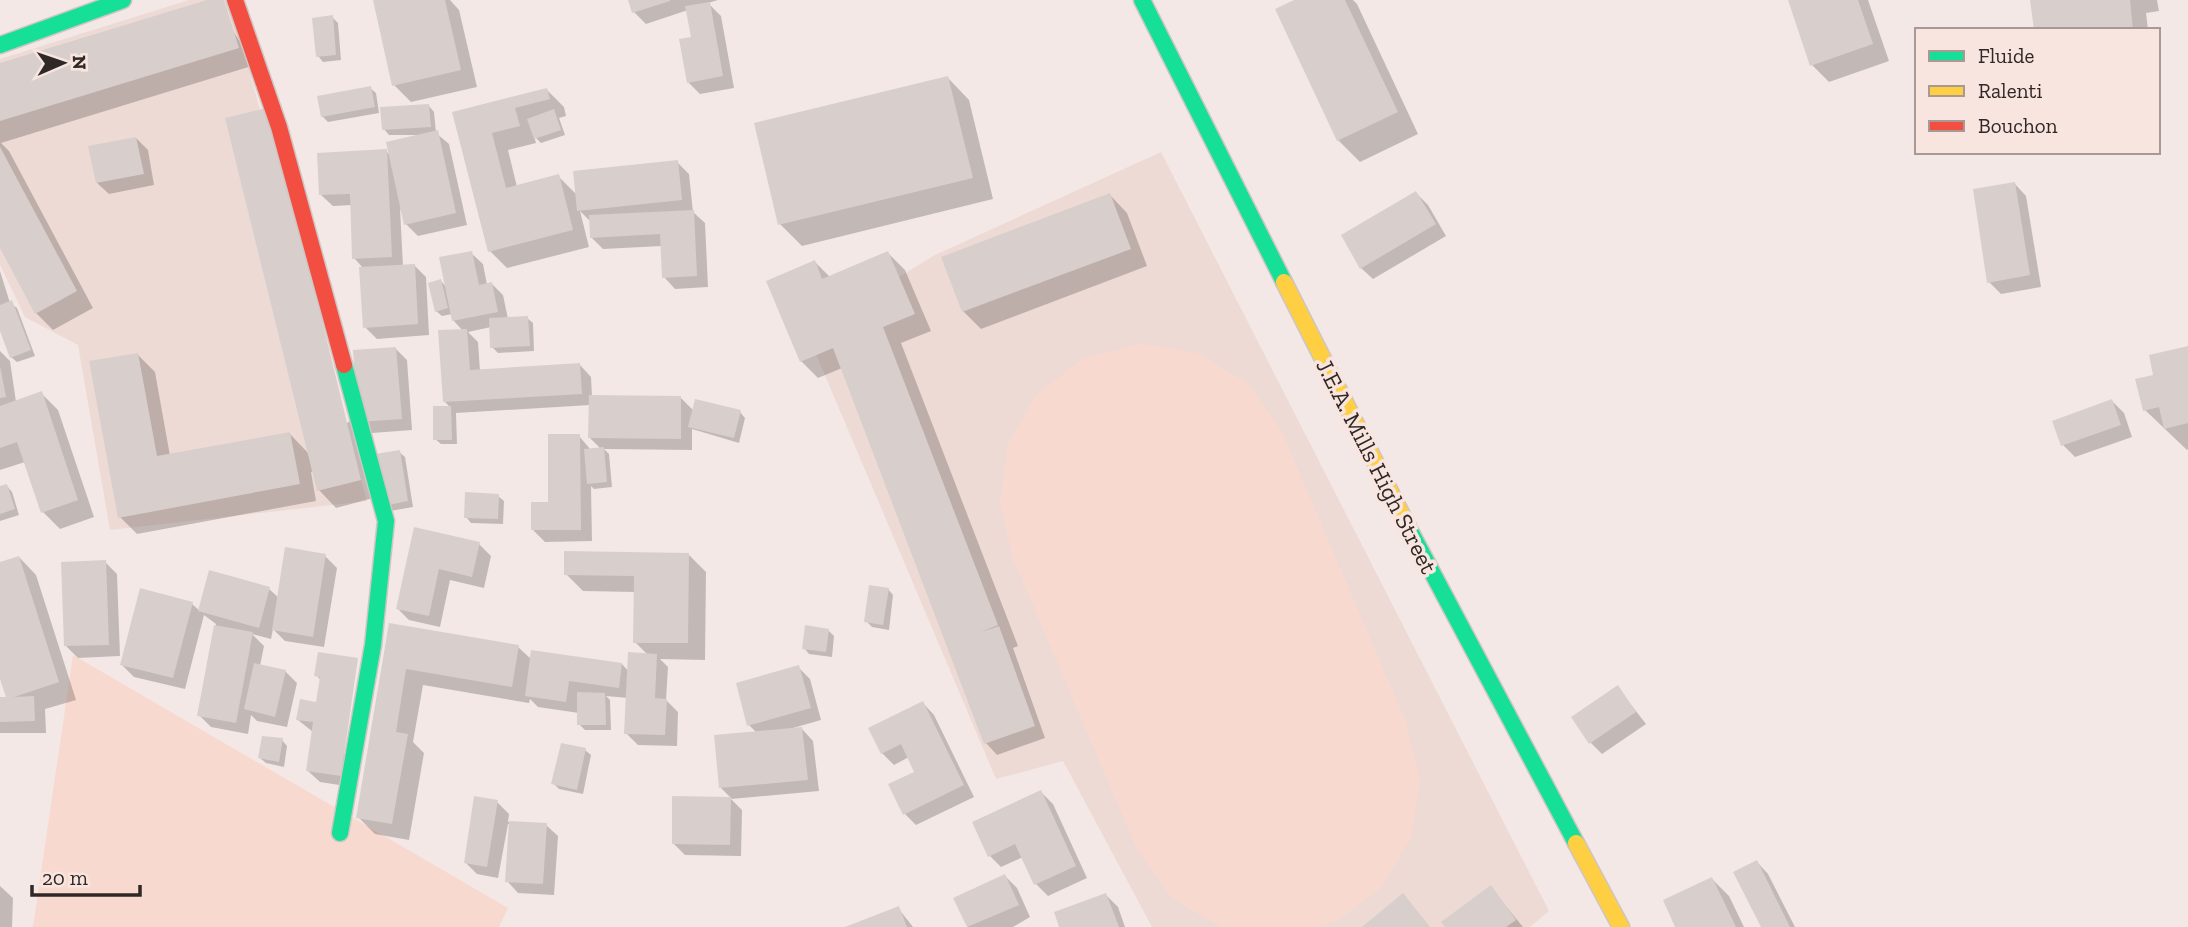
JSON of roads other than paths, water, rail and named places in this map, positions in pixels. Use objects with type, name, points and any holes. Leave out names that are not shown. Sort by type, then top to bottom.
[{"type":"main road","points":[[0,45],[123,0]]},
{"type":"main road","points":[[235,0],[279,127],[386,521],[373,645],[340,833]]},
{"type":"main road","name":"J.E.A. Mills High Street","points":[[1142,0],[1422,555],[1621,927]]}]
